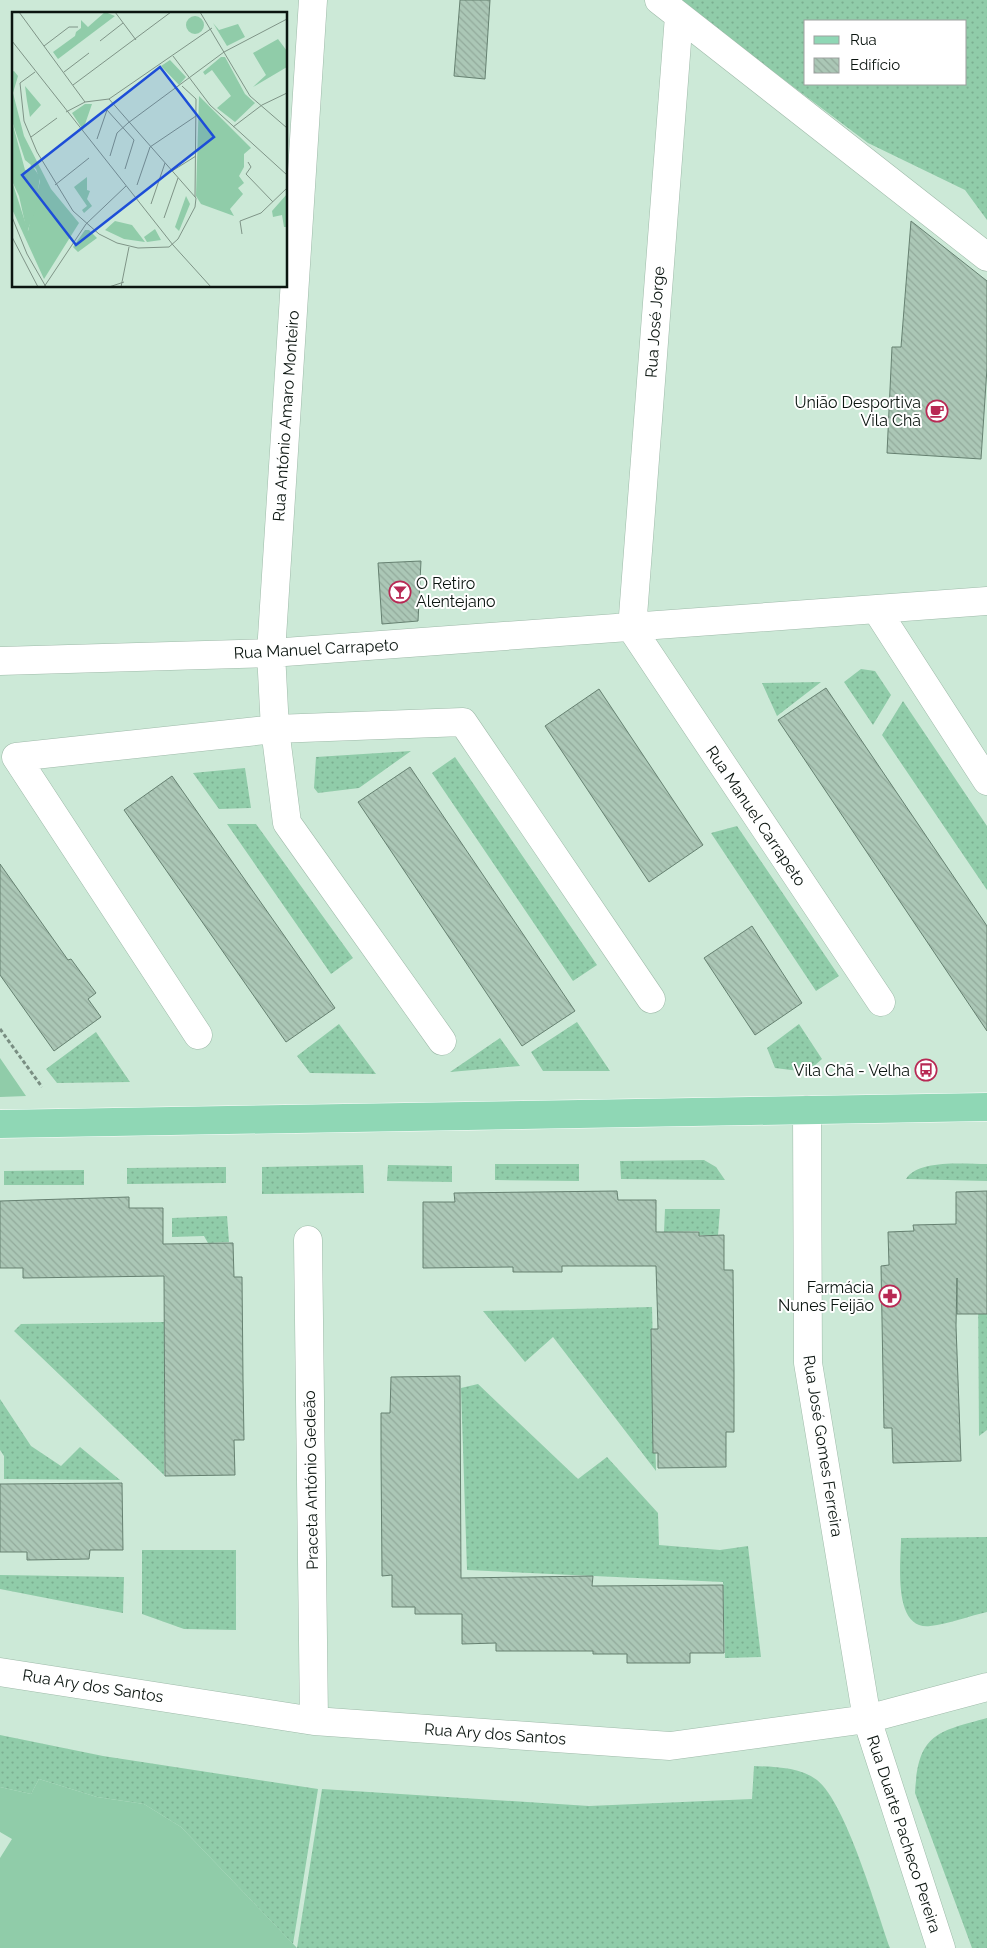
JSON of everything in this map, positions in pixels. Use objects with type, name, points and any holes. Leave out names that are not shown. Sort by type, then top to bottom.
[{"type":"main road","points":[[0,1124],[681,1114],[987,1107]]},
{"type":"street","name":"Rua António Amaro Monteiro","points":[[275,729],[271,653],[313,0]]},
{"type":"street","points":[[669,8],[987,257]]},
{"type":"street","name":"Rua José Jorge","points":[[632,629],[669,8]]},
{"type":"street","name":"Rua Manuel Carrapeto","points":[[0,661],[271,653],[632,629],[987,601]]},
{"type":"street","points":[[876,609],[987,781]]},
{"type":"street","name":"Rua Manuel Carrapeto","points":[[632,629],[881,1002]]},
{"type":"street","points":[[198,1035],[16,757],[275,729],[463,722],[651,999]]},
{"type":"street","points":[[275,729],[287,822],[442,1041]]},
{"type":"street","name":"Rua José Gomes Ferreira","points":[[807,1110],[808,1363],[867,1720]]},
{"type":"street","name":"Praceta António Gedeão","points":[[308,1240],[314,1721]]},
{"type":"street","name":"Rua Ary dos Santos","points":[[0,1672],[314,1721],[670,1746],[867,1720],[987,1687]]},
{"type":"street","name":"Rua Duarte Pacheco Pereira","points":[[867,1720],[941,1948]]},
{"type":"green space","points":[[678,0],[987,0],[987,220],[965,190],[868,143]]},
{"type":"green space","points":[[861,669],[875,671],[891,695],[873,725],[844,682]]},
{"type":"green space","points":[[821,682],[777,716],[762,683]]},
{"type":"green space","points":[[903,701],[987,826],[987,890],[882,735]]},
{"type":"green space","points":[[411,751],[359,788],[318,793],[314,788],[316,757]]},
{"type":"green space","points":[[455,757],[597,965],[573,981],[432,773]]},
{"type":"green space","points":[[245,768],[251,808],[219,809],[193,773]]},
{"type":"green space","points":[[227,824],[256,824],[353,958],[331,974]]},
{"type":"green space","points":[[737,826],[839,976],[816,991],[711,833]]},
{"type":"green space","points":[[577,1022],[610,1071],[543,1071],[531,1052]]},
{"type":"green space","points":[[339,1024],[376,1074],[310,1073],[297,1056]]},
{"type":"green space","points":[[799,1024],[822,1059],[807,1072],[775,1068],[767,1048]]},
{"type":"green space","points":[[96,1032],[130,1082],[57,1083],[46,1069]]},
{"type":"green space","points":[[500,1038],[520,1066],[450,1072]]},
{"type":"green space","points":[[0,1058],[26,1096],[0,1097]]},
{"type":"green space","points":[[704,1160],[716,1167],[725,1180],[621,1179],[620,1161]]},
{"type":"green space","points":[[955,1163],[987,1164],[987,1181],[906,1179],[912,1173],[931,1165]]},
{"type":"green space","points":[[495,1164],[579,1164],[579,1181],[495,1180]]},
{"type":"green space","points":[[363,1165],[364,1193],[262,1194],[262,1167]]},
{"type":"green space","points":[[388,1165],[452,1166],[452,1182],[387,1181]]},
{"type":"green space","points":[[226,1167],[226,1183],[127,1184],[127,1168]]},
{"type":"green space","points":[[84,1170],[84,1185],[4,1185],[4,1171]]},
{"type":"green space","points":[[665,1209],[720,1209],[718,1235],[699,1235],[699,1231],[664,1232]]},
{"type":"green space","points":[[227,1216],[229,1242],[208,1243],[204,1236],[172,1237],[172,1218]]},
{"type":"green space","points":[[978,1281],[987,1281],[987,1430],[979,1436]]},
{"type":"green space","points":[[652,1307],[656,1471],[553,1337],[525,1362],[483,1311]]},
{"type":"green space","points":[[164,1322],[164,1475],[14,1331],[21,1324]]},
{"type":"green space","points":[[478,1384],[578,1479],[607,1457],[658,1513],[659,1545],[720,1550],[748,1546],[761,1657],[725,1658],[723,1582],[467,1570],[461,1388]]},
{"type":"green space","points":[[0,1399],[31,1446],[61,1466],[80,1447],[120,1480],[4,1479],[4,1456],[0,1450]]},
{"type":"green space","points":[[987,1537],[987,1612],[930,1626],[918,1624],[909,1617],[901,1592],[901,1538]]},
{"type":"green space","points":[[142,1550],[236,1550],[236,1630],[184,1629],[142,1614]]},
{"type":"green space","points":[[0,1575],[124,1577],[123,1613],[0,1589]]},
{"type":"green space","points":[[987,1718],[987,1948],[972,1948],[915,1793],[920,1758],[933,1739],[955,1727]]},
{"type":"green space","points":[[0,1735],[103,1756],[318,1789],[293,1944],[181,1827],[144,1804],[97,1797],[39,1779],[31,1794],[0,1787]]},
{"type":"green space","points":[[754,1766],[787,1768],[803,1772],[817,1780],[828,1792],[839,1810],[859,1858],[890,1948],[297,1948],[322,1789],[589,1806],[752,1799]]},
{"type":"green space","points":[[39,1779],[97,1797],[144,1804],[181,1827],[297,1948],[0,1948],[0,1858],[12,1839],[0,1832],[0,1787],[31,1794]]},
{"type":"building","points":[[460,0],[490,0],[485,79],[454,76]]},
{"type":"building","points":[[911,221],[987,281],[987,368],[981,459],[887,453],[892,347],[901,347]]},
{"type":"building","name":"O Retiro Alentejano","points":[[421,561],[418,621],[382,624],[378,563]]},
{"type":"building","points":[[826,688],[987,926],[987,1031],[778,720]]},
{"type":"building","points":[[599,689],[703,845],[649,882],[545,726]]},
{"type":"building","points":[[410,767],[575,1011],[522,1046],[358,802]]},
{"type":"building","points":[[172,776],[335,1008],[286,1042],[124,810]]},
{"type":"building","points":[[0,864],[68,960],[71,959],[96,993],[88,999],[101,1017],[54,1051],[0,975]]},
{"type":"building","points":[[752,926],[802,1003],[755,1035],[704,958]]},
{"type":"building","points":[[617,1191],[618,1200],[656,1200],[656,1232],[699,1232],[699,1236],[724,1235],[724,1270],[733,1270],[734,1372],[734,1432],[726,1432],[726,1467],[658,1468],[658,1453],[653,1453],[651,1329],[658,1329],[656,1266],[562,1266],[562,1272],[513,1272],[513,1267],[423,1268],[423,1202],[455,1202],[454,1193]]},
{"type":"building","points":[[987,1191],[987,1314],[957,1314],[957,1278],[956,1326],[961,1461],[893,1463],[892,1428],[884,1428],[881,1266],[889,1265],[888,1232],[914,1231],[913,1225],[956,1224],[956,1192]]},
{"type":"building","points":[[129,1197],[129,1208],[163,1208],[163,1244],[233,1243],[234,1277],[242,1277],[244,1440],[234,1440],[235,1475],[165,1476],[164,1276],[23,1278],[23,1268],[0,1268],[0,1201]]},
{"type":"building","points":[[460,1376],[461,1578],[593,1576],[592,1586],[723,1585],[724,1653],[690,1653],[690,1663],[627,1663],[627,1654],[593,1654],[593,1651],[496,1651],[496,1643],[462,1644],[462,1614],[415,1614],[415,1607],[392,1607],[392,1575],[382,1576],[381,1453],[381,1413],[390,1413],[391,1377]]},
{"type":"building","points":[[122,1483],[123,1550],[90,1550],[89,1559],[27,1560],[27,1552],[0,1552],[0,1484]]},
{"type":"place","name":"União Desportiva Vila Chã","points":[[937,411]]},
{"type":"place","name":"O Retiro Alentejano","points":[[400,592]]},
{"type":"place","name":"Vila Chã - Velha","points":[[926,1070]]},
{"type":"place","name":"Farmácia Nunes Feijão","points":[[890,1296]]}]
